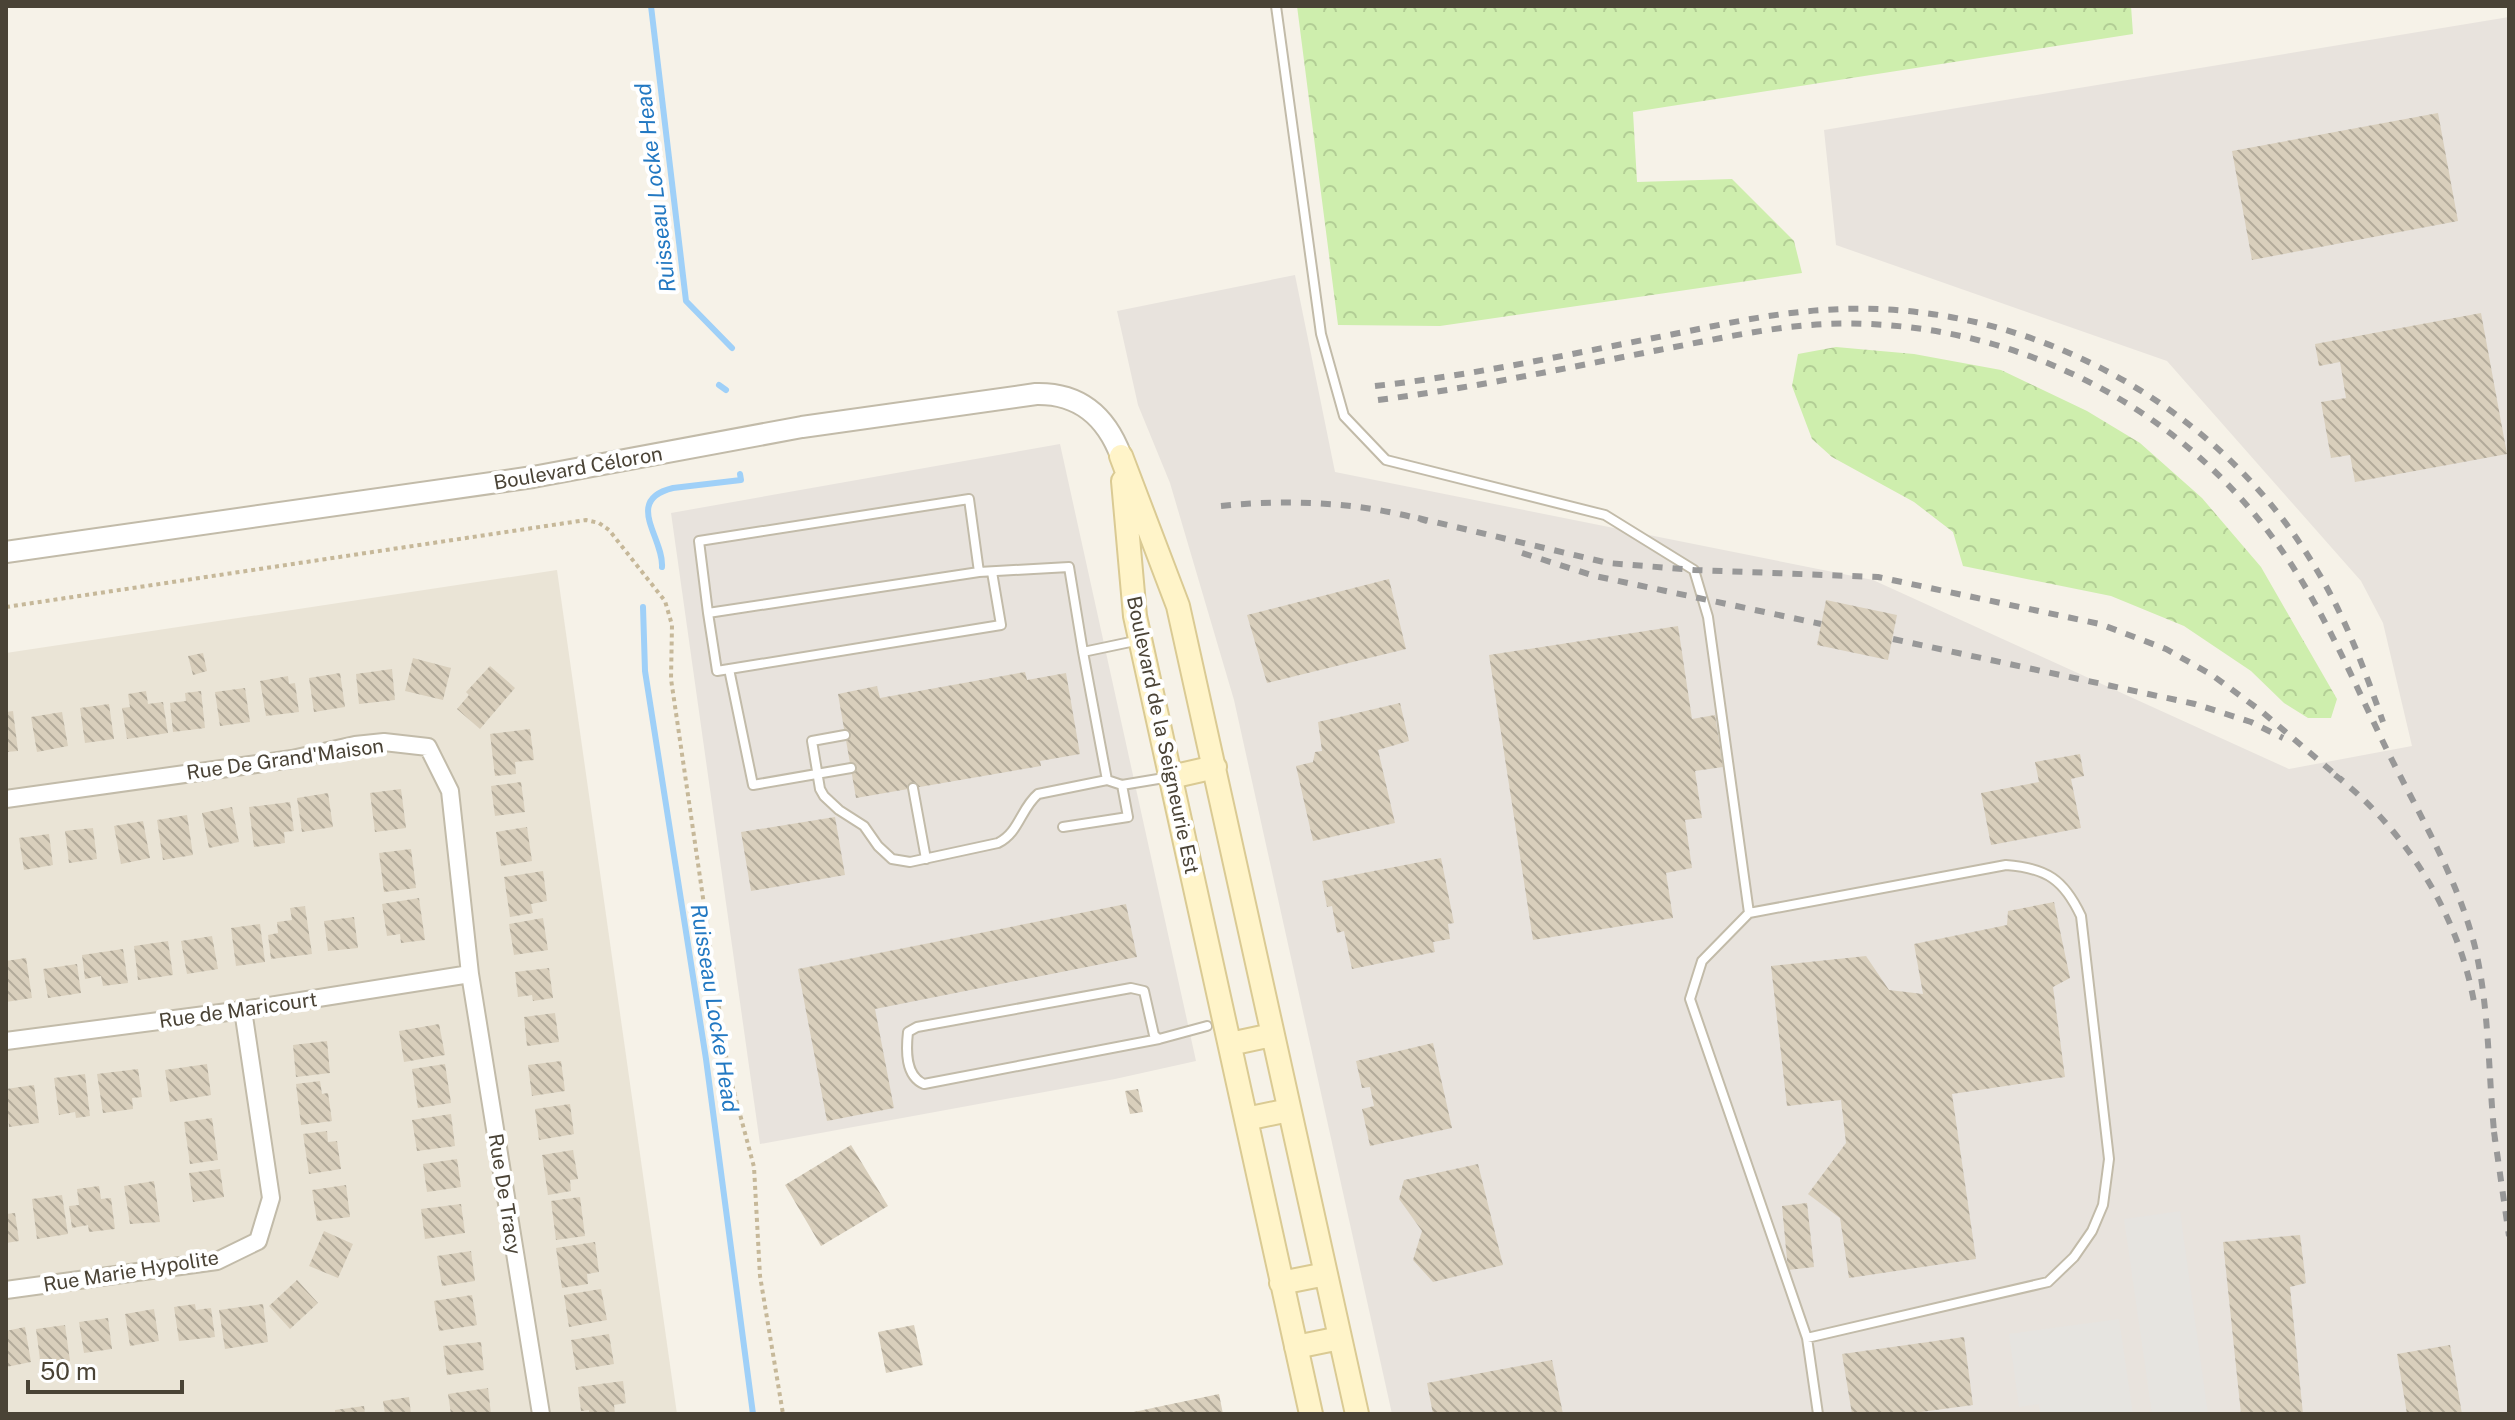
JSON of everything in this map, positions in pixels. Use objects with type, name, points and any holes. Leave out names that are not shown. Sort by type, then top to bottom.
[{"type":"main road","name":"Boulevard de la Seigneurie Est","points":[[1121,456],[1135,616],[1311,1414]]},
{"type":"main road","name":"Boulevard de la Seigneurie Est","points":[[1121,456],[1178,606],[1357,1414]]},
{"type":"main road","points":[[1171,777],[1215,767]]},
{"type":"main road","points":[[1230,1044],[1272,1035]]},
{"type":"main road","points":[[1246,1119],[1289,1110]]},
{"type":"main road","points":[[1281,1283],[1326,1274]]},
{"type":"main road","points":[[1296,1347],[1340,1338]]},
{"type":"street","name":"Boulevard Céloron","points":[[6,552],[546,475],[775,431],[1014,396],[1057,395],[1082,403],[1105,425],[1121,456]]},
{"type":"street","name":"Rue De Grand'Maison","points":[[6,799],[292,759],[355,745],[384,742],[428,747],[450,791],[470,974]]},
{"type":"street","name":"Rue de Maricourt","points":[[6,1041],[243,1010],[470,974]]},
{"type":"street","name":"Rue De Tracy","points":[[470,974],[541,1414]]},
{"type":"street","name":"Rue Marie Hypolite","points":[[6,1290],[217,1261],[258,1241],[271,1198],[243,1010]]},
{"type":"lane","points":[[1276,6],[1321,334],[1344,416],[1386,460],[1605,515],[1694,570],[1708,617],[1749,913]]},
{"type":"lane","points":[[979,572],[969,499],[699,541],[717,671],[1001,625],[992,572]]},
{"type":"lane","points":[[708,613],[979,572],[1069,567],[1107,780]]},
{"type":"lane","points":[[1083,652],[1140,640]]},
{"type":"lane","points":[[729,669],[753,785],[851,768]]},
{"type":"lane","points":[[845,735],[812,741],[824,796],[864,826],[892,859],[910,862],[1004,841],[1038,794],[1107,780],[1122,785],[1171,777]]},
{"type":"lane","points":[[1063,827],[1128,817],[1122,785]]},
{"type":"lane","points":[[913,788],[926,859]]},
{"type":"lane","points":[[1807,1338],[2048,1282],[2074,1257],[2092,1231],[2103,1205],[2109,1159],[2081,916],[2070,894],[2056,880],[2034,869],[2006,865],[1749,913],[1702,961],[1690,999],[1807,1338],[1818,1414]]},
{"type":"lane","points":[[1159,1039],[1154,1035],[1144,991],[1131,988],[917,1027],[908,1032],[906,1045],[911,1073],[915,1080],[924,1084],[1159,1039],[1207,1026]]},
{"type":"path","points":[[6,607],[594,520],[609,530],[665,601],[670,613],[674,702],[728,1069],[754,1167],[760,1276],[783,1414]]},
{"type":"shaded area","points":[[2509,17],[2509,1414],[1392,1414],[1234,700],[1170,483],[1138,405],[1117,311],[1295,275],[1335,472],[1873,580],[2289,769],[2412,746],[2383,623],[2361,581],[2167,361],[1836,245],[1824,130]]},
{"type":"shaded area","points":[[1060,444],[1196,1061],[1115,1079],[760,1144],[671,513]]},
{"type":"shaded area","points":[[557,570],[677,1414],[6,1414],[6,653]]},
{"type":"shaded area","points":[[2180,1211],[2208,1414],[2152,1414],[2124,1219]]},
{"type":"shaded area","points":[[2119,1319],[2133,1414],[2040,1414],[2039,1404],[2019,1407],[2009,1334]]},
{"type":"green space","points":[[1297,6],[2131,6],[2133,34],[1633,112],[1637,182],[1732,179],[1794,241],[1802,273],[1440,326],[1338,325]]},
{"type":"green space","points":[[1836,347],[1914,354],[2001,370],[2087,411],[2140,443],[2202,498],[2261,567],[2337,699],[2331,718],[2308,718],[2284,703],[2251,671],[2184,626],[2111,596],[1963,566],[1953,532],[1914,502],[1832,457],[1812,439],[1792,386],[1798,354]]},
{"type":"building","points":[[2438,113],[2458,221],[2252,260],[2232,151]]},
{"type":"building","points":[[2481,313],[2507,454],[2355,482],[2350,455],[2331,458],[2321,402],[2346,398],[2340,362],[2319,366],[2315,344]]},
{"type":"building","points":[[1389,579],[1406,649],[1267,683],[1247,615]]},
{"type":"building","points":[[1826,600],[1897,615],[1888,660],[1817,645]]},
{"type":"building","points":[[1678,626],[1692,719],[1715,715],[1723,767],[1695,771],[1702,818],[1685,820],[1692,868],[1666,873],[1673,918],[1533,940],[1489,655]]},
{"type":"building","points":[[203,653],[207,671],[193,675],[188,656]]},
{"type":"building","points":[[413,658],[451,668],[443,700],[405,691]]},
{"type":"building","points":[[490,666],[515,688],[480,729],[457,709],[469,695],[466,692]]},
{"type":"building","points":[[392,669],[395,700],[359,704],[356,674]]},
{"type":"building","points":[[1025,672],[1027,680],[1066,673],[1080,754],[1040,761],[1041,766],[856,798],[838,694],[877,686],[880,698]]},
{"type":"building","points":[[340,673],[345,707],[314,712],[309,678]]},
{"type":"building","points":[[288,676],[289,684],[295,683],[299,712],[266,716],[260,681]]},
{"type":"building","points":[[245,688],[250,722],[220,726],[215,692]]},
{"type":"building","points":[[146,691],[148,704],[163,702],[168,733],[127,739],[122,708],[130,707],[128,694]]},
{"type":"building","points":[[201,691],[205,728],[173,732],[170,703],[186,701],[185,693]]},
{"type":"building","points":[[1400,703],[1409,741],[1378,750],[1395,823],[1313,841],[1296,766],[1313,762],[1315,752],[1322,751],[1318,722]]},
{"type":"building","points":[[109,704],[114,739],[85,743],[80,708]]},
{"type":"building","points":[[13,711],[18,751],[6,752],[6,712]]},
{"type":"building","points":[[62,712],[68,746],[37,752],[31,717]]},
{"type":"building","points":[[530,729],[534,760],[515,762],[516,774],[495,776],[490,734]]},
{"type":"building","points":[[2080,754],[2084,776],[2071,779],[2081,828],[1991,845],[1981,793],[2039,782],[2035,762]]},
{"type":"building","points":[[521,782],[525,812],[495,816],[491,786]]},
{"type":"building","points":[[401,789],[406,828],[375,832],[370,793]]},
{"type":"building","points":[[328,793],[333,827],[302,832],[297,798]]},
{"type":"building","points":[[290,802],[294,831],[284,832],[285,843],[254,847],[249,807]]},
{"type":"building","points":[[232,807],[239,842],[209,848],[202,813]]},
{"type":"building","points":[[187,815],[193,855],[163,860],[157,820]]},
{"type":"building","points":[[835,817],[845,875],[751,891],[741,832]]},
{"type":"building","points":[[143,821],[150,858],[121,864],[114,826]]},
{"type":"building","points":[[527,827],[532,861],[501,866],[496,832]]},
{"type":"building","points":[[93,828],[97,859],[69,863],[65,831]]},
{"type":"building","points":[[49,834],[53,865],[24,870],[19,838]]},
{"type":"building","points":[[411,849],[416,888],[384,892],[379,853]]},
{"type":"building","points":[[1441,858],[1454,923],[1448,924],[1450,939],[1433,942],[1435,952],[1352,969],[1344,931],[1337,933],[1332,906],[1327,907],[1322,881]]},
{"type":"building","points":[[543,871],[547,901],[531,904],[533,913],[510,917],[504,877]]},
{"type":"building","points":[[419,898],[425,940],[401,943],[400,934],[387,936],[382,904]]},
{"type":"building","points":[[2054,902],[2070,978],[2053,987],[2065,1077],[1952,1094],[1976,1259],[1849,1278],[1840,1218],[1808,1194],[1846,1143],[1841,1100],[1787,1106],[1771,966],[1866,956],[1889,990],[1923,994],[1914,944],[2007,925],[2008,911]]},
{"type":"building","points":[[1126,904],[1137,957],[875,1009],[894,1108],[827,1121],[798,969]]},
{"type":"building","points":[[305,906],[312,954],[271,959],[268,935],[278,933],[277,922],[292,920],[290,908]]},
{"type":"building","points":[[354,917],[358,948],[328,951],[324,921]]},
{"type":"building","points":[[543,918],[548,950],[514,955],[509,924]]},
{"type":"building","points":[[260,924],[265,962],[236,966],[231,928]]},
{"type":"building","points":[[212,936],[218,969],[187,974],[181,941]]},
{"type":"building","points":[[168,941],[173,975],[138,980],[134,946]]},
{"type":"building","points":[[123,949],[128,983],[103,986],[101,976],[85,979],[82,955]]},
{"type":"building","points":[[26,958],[32,998],[6,1002],[6,961]]},
{"type":"building","points":[[77,964],[81,993],[48,998],[43,969]]},
{"type":"building","points":[[549,968],[553,998],[533,1001],[532,995],[518,997],[515,972]]},
{"type":"building","points":[[555,1013],[559,1042],[527,1046],[524,1017]]},
{"type":"building","points":[[439,1024],[445,1055],[404,1062],[399,1031]]},
{"type":"building","points":[[327,1041],[330,1073],[296,1077],[293,1045]]},
{"type":"building","points":[[1433,1043],[1452,1128],[1370,1146],[1362,1109],[1374,1106],[1370,1087],[1362,1088],[1356,1061]]},
{"type":"building","points":[[561,1061],[565,1091],[532,1096],[528,1065]]},
{"type":"building","points":[[207,1064],[211,1095],[170,1102],[165,1070]]},
{"type":"building","points":[[445,1064],[451,1103],[418,1108],[412,1069]]},
{"type":"building","points":[[138,1069],[142,1097],[132,1098],[133,1109],[103,1113],[97,1074]]},
{"type":"building","points":[[85,1074],[90,1116],[76,1118],[75,1112],[59,1115],[54,1078]]},
{"type":"building","points":[[320,1081],[322,1094],[328,1093],[332,1121],[301,1125],[296,1084]]},
{"type":"building","points":[[34,1085],[39,1123],[9,1127],[6,1089]]},
{"type":"building","points":[[1138,1089],[1143,1112],[1130,1114],[1125,1091]]},
{"type":"building","points":[[570,1104],[574,1134],[539,1140],[535,1109]]},
{"type":"building","points":[[451,1114],[455,1146],[417,1151],[412,1120]]},
{"type":"building","points":[[212,1118],[218,1160],[190,1164],[184,1122]]},
{"type":"building","points":[[327,1131],[328,1142],[337,1141],[341,1169],[309,1174],[303,1134]]},
{"type":"building","points":[[851,1145],[888,1206],[821,1246],[785,1185]]},
{"type":"building","points":[[573,1150],[578,1179],[570,1180],[571,1191],[548,1195],[542,1155]]},
{"type":"building","points":[[457,1159],[461,1187],[427,1192],[423,1164]]},
{"type":"building","points":[[1478,1164],[1503,1265],[1433,1282],[1413,1260],[1422,1231],[1399,1199],[1404,1180]]},
{"type":"building","points":[[220,1169],[224,1197],[193,1202],[189,1173]]},
{"type":"building","points":[[154,1181],[160,1222],[130,1224],[124,1186]]},
{"type":"building","points":[[346,1185],[350,1217],[317,1221],[312,1190]]},
{"type":"building","points":[[99,1186],[101,1199],[111,1198],[115,1229],[89,1232],[88,1225],[72,1228],[69,1206],[79,1205],[77,1189]]},
{"type":"building","points":[[62,1195],[68,1234],[37,1239],[32,1199]]},
{"type":"building","points":[[580,1197],[585,1236],[556,1240],[551,1201]]},
{"type":"building","points":[[1807,1203],[1814,1267],[1788,1270],[1782,1206]]},
{"type":"building","points":[[461,1204],[465,1233],[425,1239],[421,1209]]},
{"type":"building","points":[[15,1213],[19,1241],[6,1243],[6,1214]]},
{"type":"building","points":[[324,1231],[353,1244],[338,1278],[309,1266]]},
{"type":"building","points":[[2300,1235],[2306,1283],[2290,1287],[2303,1414],[2241,1414],[2223,1242]]},
{"type":"building","points":[[595,1242],[599,1272],[587,1274],[588,1284],[562,1288],[556,1248]]},
{"type":"building","points":[[471,1251],[475,1281],[442,1286],[437,1256]]},
{"type":"building","points":[[297,1280],[318,1303],[290,1329],[269,1306]]},
{"type":"building","points":[[601,1289],[607,1320],[569,1327],[564,1295]]},
{"type":"building","points":[[472,1295],[477,1325],[439,1331],[434,1301]]},
{"type":"building","points":[[195,1304],[196,1310],[211,1308],[215,1337],[179,1341],[174,1307]]},
{"type":"building","points":[[263,1304],[268,1342],[225,1349],[219,1310]]},
{"type":"building","points":[[154,1309],[159,1341],[130,1346],[125,1314]]},
{"type":"building","points":[[108,1318],[112,1349],[84,1353],[79,1322]]},
{"type":"building","points":[[65,1325],[70,1361],[49,1364],[49,1371],[53,1370],[53,1373],[42,1375],[36,1329]]},
{"type":"building","points":[[914,1325],[923,1365],[886,1373],[878,1332]]},
{"type":"building","points":[[25,1327],[31,1362],[6,1367],[6,1331]]},
{"type":"building","points":[[609,1334],[614,1364],[576,1370],[571,1340]]},
{"type":"building","points":[[1964,1337],[1973,1405],[1906,1414],[1852,1414],[1842,1354]]},
{"type":"building","points":[[481,1342],[484,1370],[447,1375],[443,1346]]},
{"type":"building","points":[[2450,1345],[2462,1414],[2407,1414],[2397,1354]]},
{"type":"building","points":[[1552,1360],[1563,1414],[1433,1414],[1427,1383]]},
{"type":"building","points":[[623,1381],[626,1403],[614,1405],[615,1414],[581,1411],[578,1387]]},
{"type":"building","points":[[488,1388],[491,1414],[451,1414],[448,1394]]},
{"type":"building","points":[[1219,1394],[1223,1414],[1129,1413]]},
{"type":"building","points":[[409,1397],[411,1414],[385,1414],[383,1401]]},
{"type":"building","points":[[364,1406],[365,1414],[335,1414],[335,1410]]},
{"type":"waterway","name":"Ruisseau Locke Head","points":[[651,6],[686,301],[732,348]]},
{"type":"waterway","name":"Ruisseau Locke Head","points":[[719,385],[726,390]]},
{"type":"waterway","name":"Ruisseau Locke Head","points":[[662,567],[648,511],[650,501],[673,488],[741,480],[740,474]]},
{"type":"waterway","name":"Ruisseau Locke Head","points":[[643,607],[645,671],[706,1059],[753,1414]]},
{"type":"railway","points":[[1375,386],[1488,370],[1749,319],[1824,310],[1897,310],[1969,321],[2039,341],[2105,370],[2167,408],[2224,454],[2273,507],[2315,567],[2336,604],[2383,722]]},
{"type":"railway","points":[[1378,400],[1484,384],[1763,331],[1842,323],[1929,330],[1988,343],[2045,362],[2099,387],[2150,418],[2197,455],[2240,498],[2294,568],[2336,643],[2435,844],[2458,895],[2480,971],[2495,1141]]},
{"type":"railway","points":[[1221,506],[1325,504],[1376,510],[1427,521]]},
{"type":"railway","points":[[1418,518],[1608,563],[1694,570],[1878,577],[2100,624],[2166,649],[2212,675],[2261,711],[2343,781]]},
{"type":"railway","points":[[1522,553],[1595,576],[1821,624]]},
{"type":"railway","points":[[1893,639],[2195,704],[2251,722],[2283,738]]},
{"type":"railway","points":[[2335,775],[2384,821],[2425,876],[2456,937],[2474,1002]]},
{"type":"railway","points":[[2494,1132],[2509,1236]]}]
